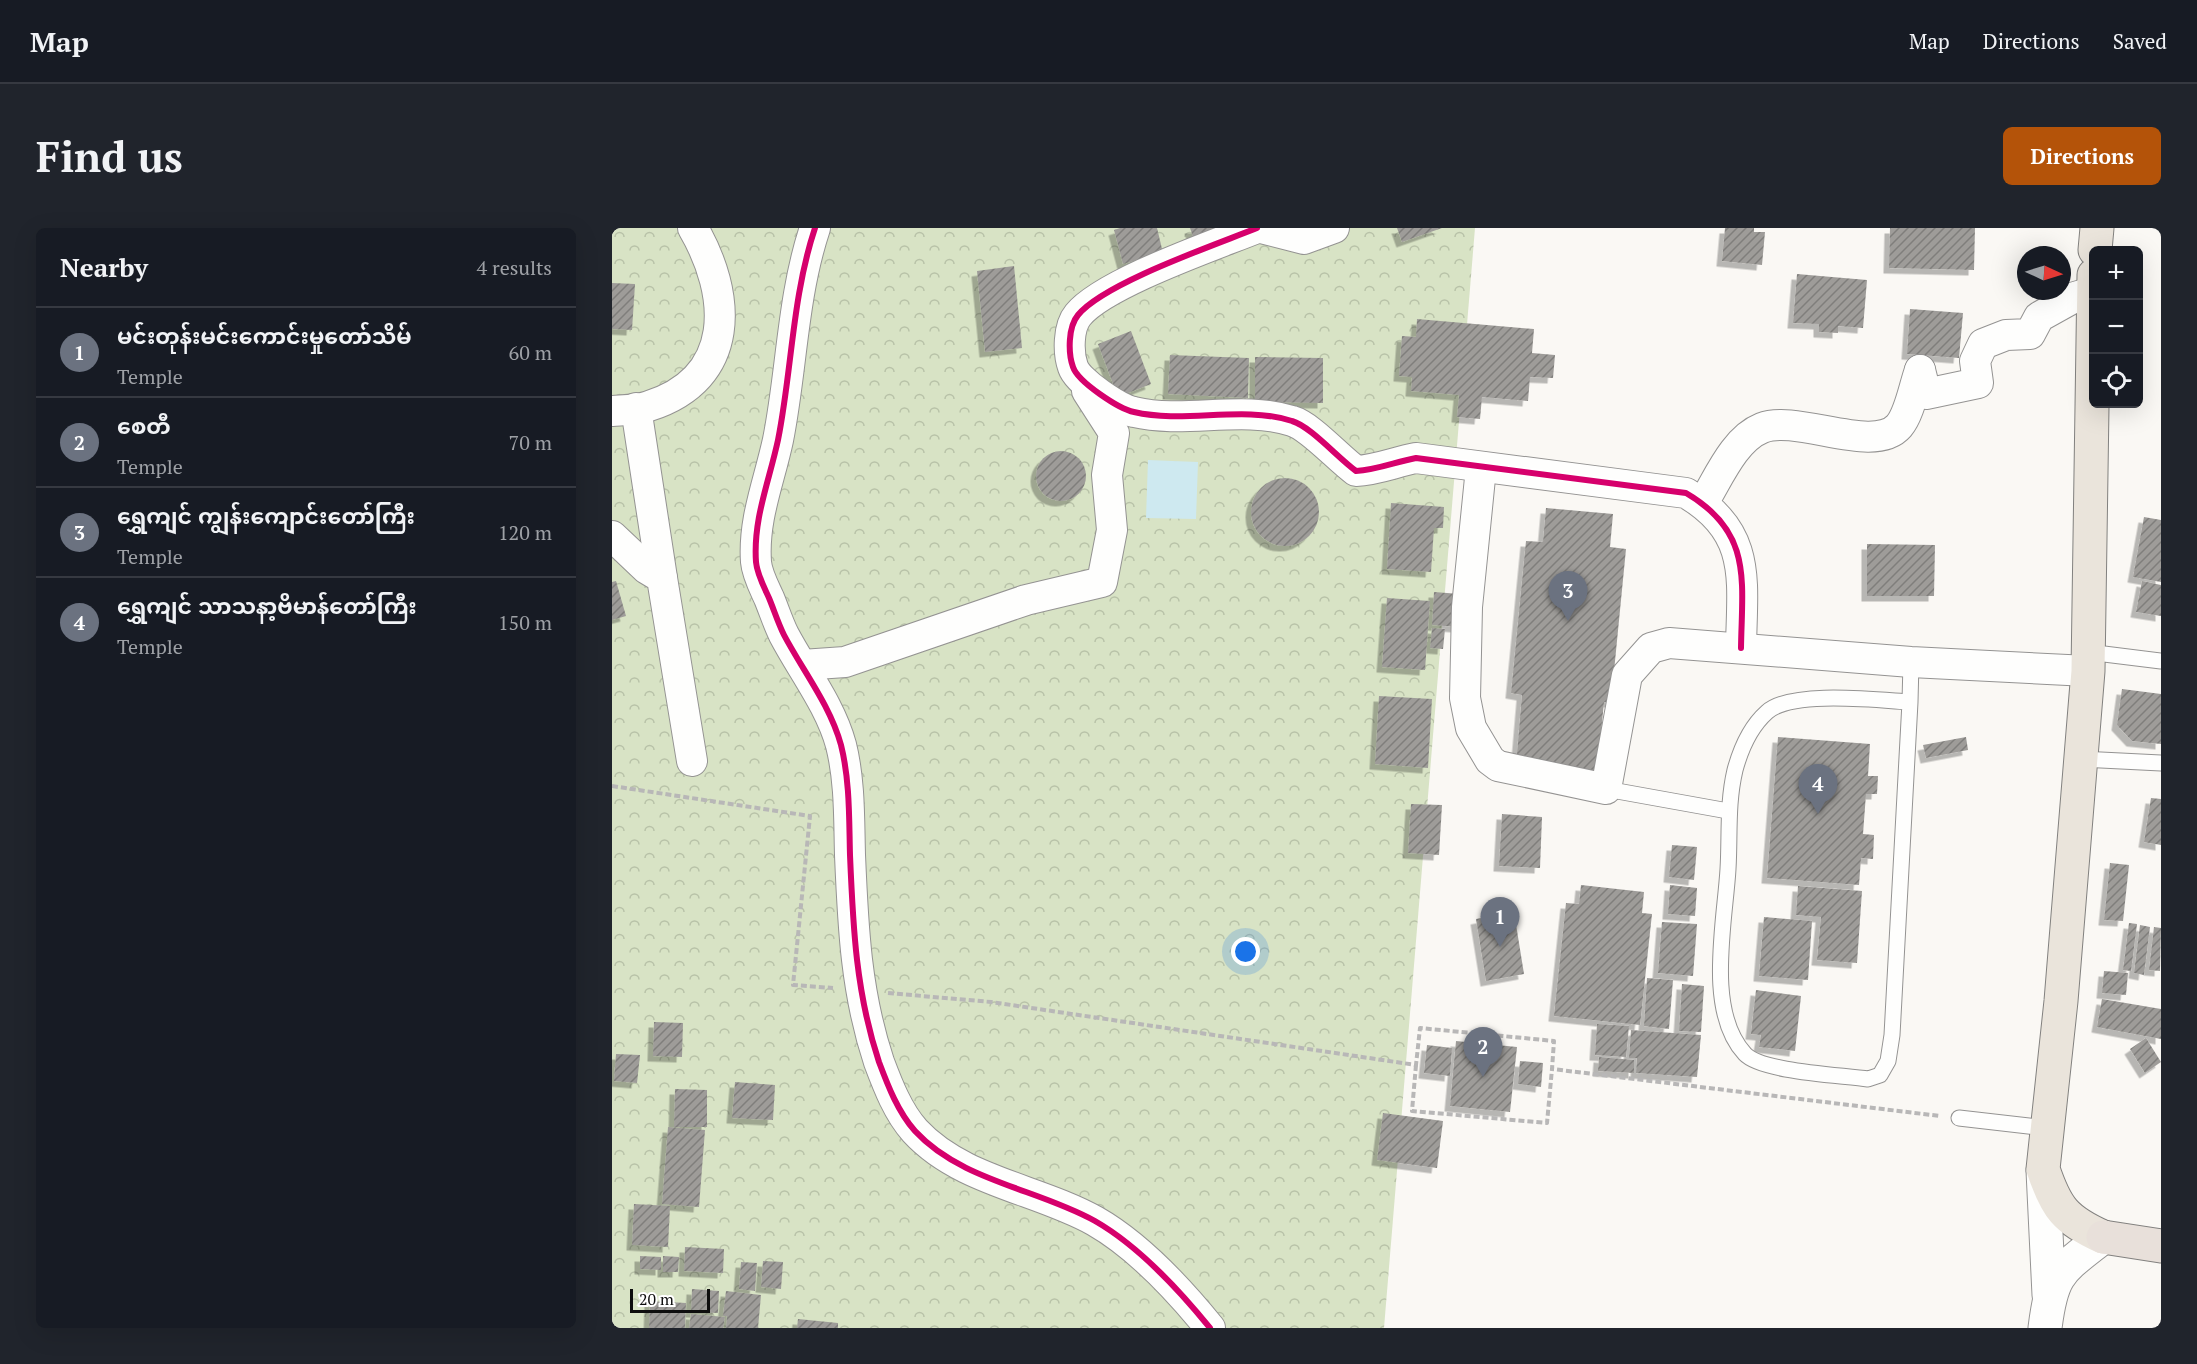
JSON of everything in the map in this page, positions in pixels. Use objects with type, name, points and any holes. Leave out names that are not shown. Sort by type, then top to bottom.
[{"type":"highway","points":[[2103,1237],[2161,1246]]},
{"type":"main road","points":[[2095,246],[2097,228]]},
{"type":"main road","points":[[2093,300],[2088,661],[2061,1001],[2043,1169],[2051,1195],[2061,1210],[2075,1224],[2103,1237]]},
{"type":"street","points":[[692,761],[662,578],[624,410],[648,406],[689,386],[704,372],[712,355],[721,325],[720,299],[710,263],[693,228]]},
{"type":"street","points":[[815,228],[804,262],[777,443],[761,501],[755,534],[756,567],[783,632],[828,712],[841,745],[850,812],[859,990],[888,1087],[916,1133],[946,1156],[982,1174],[1096,1222],[1151,1264],[1188,1301],[1210,1328]]},
{"type":"street","points":[[802,665],[845,662],[1026,600],[1102,582],[1112,530],[1107,474],[1114,433],[1072,366],[1071,332],[1077,315],[1109,290],[1259,228],[1304,239],[1334,228]]},
{"type":"street","points":[[1703,503],[1742,441],[1762,428],[1788,424],[1878,436],[1892,433],[1901,423],[1920,370],[1926,394],[1978,383],[1975,361],[1983,344],[2006,335],[2030,334],[2039,317],[2075,297],[2089,286]]},
{"type":"street","points":[[1077,376],[1112,403],[1131,412],[1152,415],[1275,416],[1296,422],[1356,471],[1374,470],[1390,462],[1416,458],[1686,493],[1703,503],[1730,531],[1739,552],[1743,568],[1741,648]]},
{"type":"street","points":[[1481,468],[1467,607],[1465,698],[1471,728],[1490,760],[1498,766],[1606,789],[1627,675],[1637,661],[1651,648],[1669,643],[1911,662],[2088,661]]},
{"type":"street","points":[[612,536],[647,569],[662,578]]},
{"type":"street","points":[[2043,1169],[2049,1295],[2045,1328]]},
{"type":"street","points":[[2049,1295],[2057,1277],[2068,1264],[2103,1237]]},
{"type":"lane","points":[[2088,661],[2161,662]]},
{"type":"lane","points":[[1910,702],[1805,698],[1769,710],[1747,735],[1735,770],[1728,812],[1728,866],[1721,985],[1726,1017],[1735,1036],[1746,1054],[1762,1065],[1868,1079],[1880,1075],[1888,1061],[1892,1035],[1910,702],[1911,662]]},
{"type":"lane","points":[[2081,759],[2161,763]]},
{"type":"lane","points":[[1606,789],[1728,812]]},
{"type":"lane","points":[[1959,1118],[2046,1128]]},
{"type":"path","points":[[612,786],[810,816],[793,985],[992,1002],[1416,1065]]},
{"type":"path","points":[[1419,1028],[1554,1041],[1546,1123],[1412,1111],[1416,1065],[1419,1028]]},
{"type":"path","points":[[1552,1069],[1959,1118]]},
{"type":"green space","points":[[612,228],[1475,228],[1384,1328],[612,1328]]},
{"type":"water","points":[[1148,460],[1198,462],[1196,519],[1146,518]]},
{"type":"building","points":[[1157,228],[1163,253],[1123,264],[1114,230]]},
{"type":"building","points":[[1190,228],[1228,228],[1194,240]]},
{"type":"building","points":[[1397,228],[1442,228],[1402,242]]},
{"type":"building","points":[[1725,228],[1754,228],[1754,232],[1765,232],[1762,265],[1722,261]]},
{"type":"building","points":[[1890,228],[1975,228],[1974,270],[1889,268]]},
{"type":"building","points":[[1014,266],[1022,348],[985,352],[977,271]]},
{"type":"building","points":[[1797,274],[1867,280],[1863,328],[1838,326],[1838,333],[1819,332],[1819,324],[1793,323]]},
{"type":"building","points":[[612,283],[635,284],[632,330],[612,329]]},
{"type":"building","points":[[1910,309],[1963,313],[1959,358],[1907,354]]},
{"type":"building","points":[[1417,319],[1534,329],[1532,353],[1555,355],[1553,378],[1530,377],[1528,401],[1482,397],[1480,419],[1457,417],[1459,395],[1411,391],[1412,377],[1399,376],[1402,336],[1416,337]]},
{"type":"building","points":[[1131,331],[1151,384],[1118,397],[1098,344]]},
{"type":"building","points":[[1170,355],[1249,358],[1248,398],[1168,394]]},
{"type":"building","points":[[1255,357],[1323,358],[1323,403],[1255,402]]},
{"type":"building","points":[[1061,451],[1075,455],[1082,462],[1086,476],[1082,490],[1075,497],[1061,501],[1047,497],[1040,490],[1036,476],[1040,462],[1047,455]]},
{"type":"building","points":[[1285,478],[1298,481],[1309,488],[1316,499],[1319,512],[1316,525],[1309,536],[1298,543],[1285,546],[1272,543],[1261,536],[1254,525],[1251,512],[1254,499],[1261,488],[1272,481]]},
{"type":"building","points":[[1391,503],[1444,507],[1443,528],[1434,528],[1431,572],[1387,569]]},
{"type":"building","points":[[1546,508],[1613,514],[1610,547],[1626,549],[1611,702],[1604,702],[1597,773],[1516,765],[1522,695],[1511,693],[1526,541],[1543,542]]},
{"type":"building","points":[[2144,517],[2161,520],[2161,582],[2133,577]]},
{"type":"building","points":[[1867,544],[1935,545],[1934,596],[1867,596]]},
{"type":"building","points":[[616,581],[626,616],[612,620],[612,582]]},
{"type":"building","points":[[2142,581],[2161,585],[2161,616],[2136,612]]},
{"type":"building","points":[[1434,592],[1460,594],[1458,627],[1432,625]]},
{"type":"building","points":[[1387,598],[1430,601],[1425,670],[1382,667]]},
{"type":"building","points":[[1432,628],[1445,629],[1443,649],[1430,648]]},
{"type":"building","points":[[2122,689],[2161,694],[2161,744],[2132,741],[2117,725]]},
{"type":"building","points":[[1379,696],[1432,699],[1428,768],[1375,764]]},
{"type":"building","points":[[1778,737],[1870,744],[1868,776],[1878,776],[1877,794],[1866,794],[1863,834],[1874,835],[1873,859],[1861,858],[1859,885],[1767,878]]},
{"type":"building","points":[[1966,737],[1968,750],[1926,758],[1923,745]]},
{"type":"building","points":[[2151,798],[2161,799],[2161,845],[2144,842]]},
{"type":"building","points":[[1411,804],[1442,805],[1439,855],[1408,853]]},
{"type":"building","points":[[1502,814],[1542,817],[1540,868],[1499,866]]},
{"type":"building","points":[[1672,845],[1697,847],[1694,880],[1669,877]]},
{"type":"building","points":[[2110,863],[2129,865],[2123,921],[2104,920]]},
{"type":"building","points":[[1581,885],[1644,892],[1642,913],[1652,914],[1640,1025],[1554,1016],[1566,903],[1579,904]]},
{"type":"building","points":[[1670,885],[1697,888],[1695,916],[1668,914]]},
{"type":"building","points":[[1798,886],[1862,891],[1857,963],[1817,960],[1821,917],[1796,915]]},
{"type":"building","points":[[1514,912],[1524,974],[1486,981],[1476,919]]},
{"type":"building","points":[[1764,917],[1812,921],[1808,980],[1759,976]]},
{"type":"building","points":[[1662,922],[1697,924],[1693,976],[1658,973]]},
{"type":"building","points":[[2129,923],[2137,924],[2131,971],[2123,970]]},
{"type":"building","points":[[2140,925],[2150,927],[2144,975],[2134,973]]},
{"type":"building","points":[[2154,927],[2161,928],[2160,971],[2149,970]]},
{"type":"building","points":[[2104,971],[2128,973],[2126,995],[2102,993]]},
{"type":"building","points":[[1647,978],[1673,980],[1669,1029],[1644,1026]]},
{"type":"building","points":[[1682,984],[1704,986],[1701,1032],[1679,1031]]},
{"type":"building","points":[[1756,990],[1801,996],[1795,1051],[1759,1047],[1761,1035],[1751,1034]]},
{"type":"building","points":[[2102,999],[2161,1009],[2161,1039],[2097,1027]]},
{"type":"building","points":[[654,1022],[683,1023],[682,1057],[653,1056]]},
{"type":"building","points":[[1597,1024],[1629,1026],[1626,1057],[1595,1055]]},
{"type":"building","points":[[1631,1030],[1701,1035],[1697,1077],[1636,1073],[1637,1058],[1629,1058]]},
{"type":"building","points":[[2146,1038],[2161,1062],[2145,1073],[2130,1049]]},
{"type":"building","points":[[1456,1041],[1517,1047],[1510,1112],[1450,1106]]},
{"type":"building","points":[[1427,1045],[1452,1048],[1450,1076],[1424,1073]]},
{"type":"building","points":[[616,1054],[640,1055],[637,1083],[614,1081]]},
{"type":"building","points":[[1599,1057],[1634,1060],[1634,1073],[1598,1071]]},
{"type":"building","points":[[1520,1061],[1543,1063],[1541,1087],[1518,1084]]},
{"type":"building","points":[[735,1082],[775,1085],[773,1120],[732,1118]]},
{"type":"building","points":[[675,1089],[707,1090],[707,1127],[674,1127]]},
{"type":"building","points":[[1383,1113],[1443,1121],[1437,1168],[1377,1160]]},
{"type":"building","points":[[668,1127],[705,1130],[699,1207],[662,1204]]},
{"type":"building","points":[[634,1204],[670,1206],[668,1247],[632,1245]]},
{"type":"building","points":[[685,1247],[724,1249],[723,1273],[684,1271]]},
{"type":"building","points":[[640,1256],[661,1257],[661,1270],[640,1269]]},
{"type":"building","points":[[663,1256],[679,1257],[678,1272],[663,1272]]},
{"type":"building","points":[[763,1261],[783,1262],[781,1289],[761,1287]]},
{"type":"building","points":[[741,1262],[757,1263],[755,1291],[739,1289]]},
{"type":"building","points":[[692,1289],[719,1291],[718,1313],[691,1312]]},
{"type":"building","points":[[726,1291],[761,1295],[758,1328],[726,1328],[727,1316],[723,1316]]},
{"type":"building","points":[[650,1301],[686,1303],[685,1328],[649,1328]]},
{"type":"building","points":[[691,1314],[725,1317],[723,1328],[689,1328]]},
{"type":"building","points":[[798,1319],[838,1323],[838,1328],[797,1328]]},
{"type":"cycle path","points":[[815,228],[801,280],[778,440],[759,516],[756,562],[759,576],[782,630],[823,702],[841,745],[848,786],[857,960],[865,1011],[879,1062],[903,1116],[915,1131],[934,1148],[977,1173],[1073,1210],[1111,1231],[1157,1270],[1210,1328]]},
{"type":"cycle path","points":[[1257,228],[1135,278],[1091,303],[1078,315],[1072,326],[1070,355],[1076,373],[1100,394],[1134,412],[1173,416],[1253,415],[1292,421],[1307,429],[1356,471],[1416,458],[1686,493],[1708,508],[1723,524],[1733,542],[1742,580],[1741,648]]},
{"type":"place","name":"ရွှေကျင် ကျွန်းကျောင်းတော်ကြီး","points":[[1568,621]]},
{"type":"place","name":"ရွှေကျင် သာသနာ့ဗိမာန်တော်ကြီး","points":[[1818,814]]},
{"type":"place","name":"မင်းတုန်းမင်းကောင်းမှုတော်သိမ်","points":[[1500,947]]},
{"type":"place","name":"စေတီ","points":[[1483,1077]]}]
